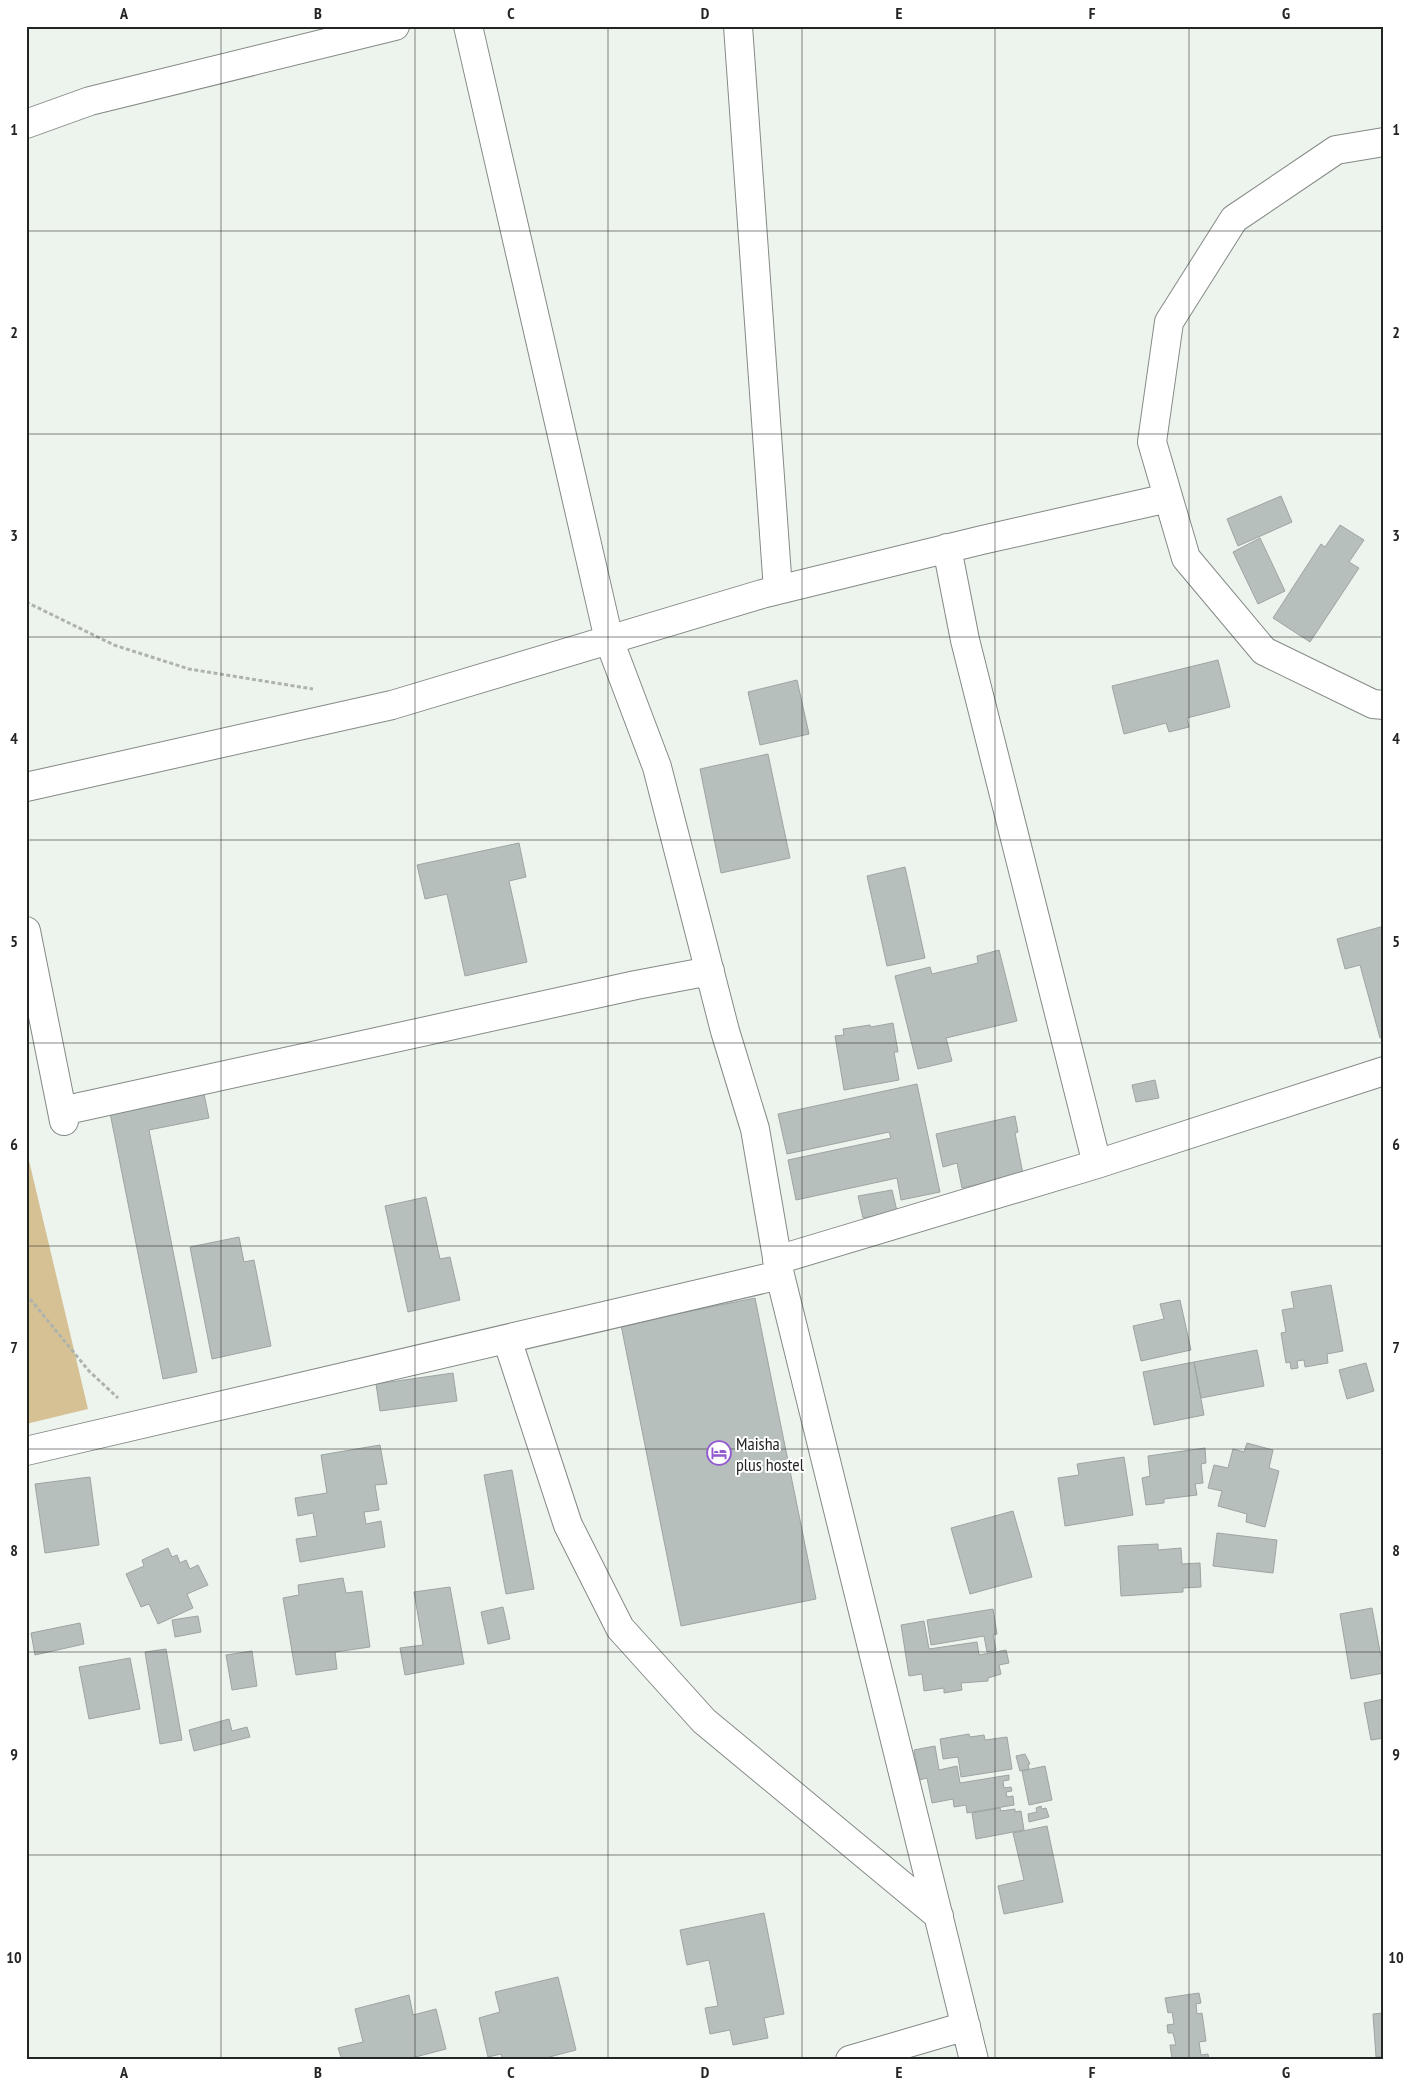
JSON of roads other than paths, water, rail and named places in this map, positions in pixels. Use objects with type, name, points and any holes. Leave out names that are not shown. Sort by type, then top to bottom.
[{"type":"street","points":[[26,124],[90,101],[395,26]]},
{"type":"street","points":[[468,26],[610,640],[657,767],[725,1031],[755,1129],[779,1268],[974,2060]]},
{"type":"street","points":[[738,26],[778,590]]},
{"type":"street","points":[[1384,142],[1336,150],[1234,218],[1169,322],[1152,442],[1186,558],[1264,651],[1374,704],[1384,705]]},
{"type":"street","points":[[26,787],[392,705],[778,590],[947,548],[1168,498]]},
{"type":"street","points":[[947,548],[965,640],[1097,1164]]},
{"type":"street","points":[[26,931],[63,1116],[636,985],[710,971]]},
{"type":"street","points":[[26,1451],[507,1339],[779,1268],[1384,1072]]},
{"type":"street","points":[[507,1339],[568,1526],[620,1628],[704,1721],[939,1916]]},
{"type":"street","points":[[850,2060],[966,2026]]},
{"type":"place","name":"Maisha plus hostel","points":[[719,1453]]}]
